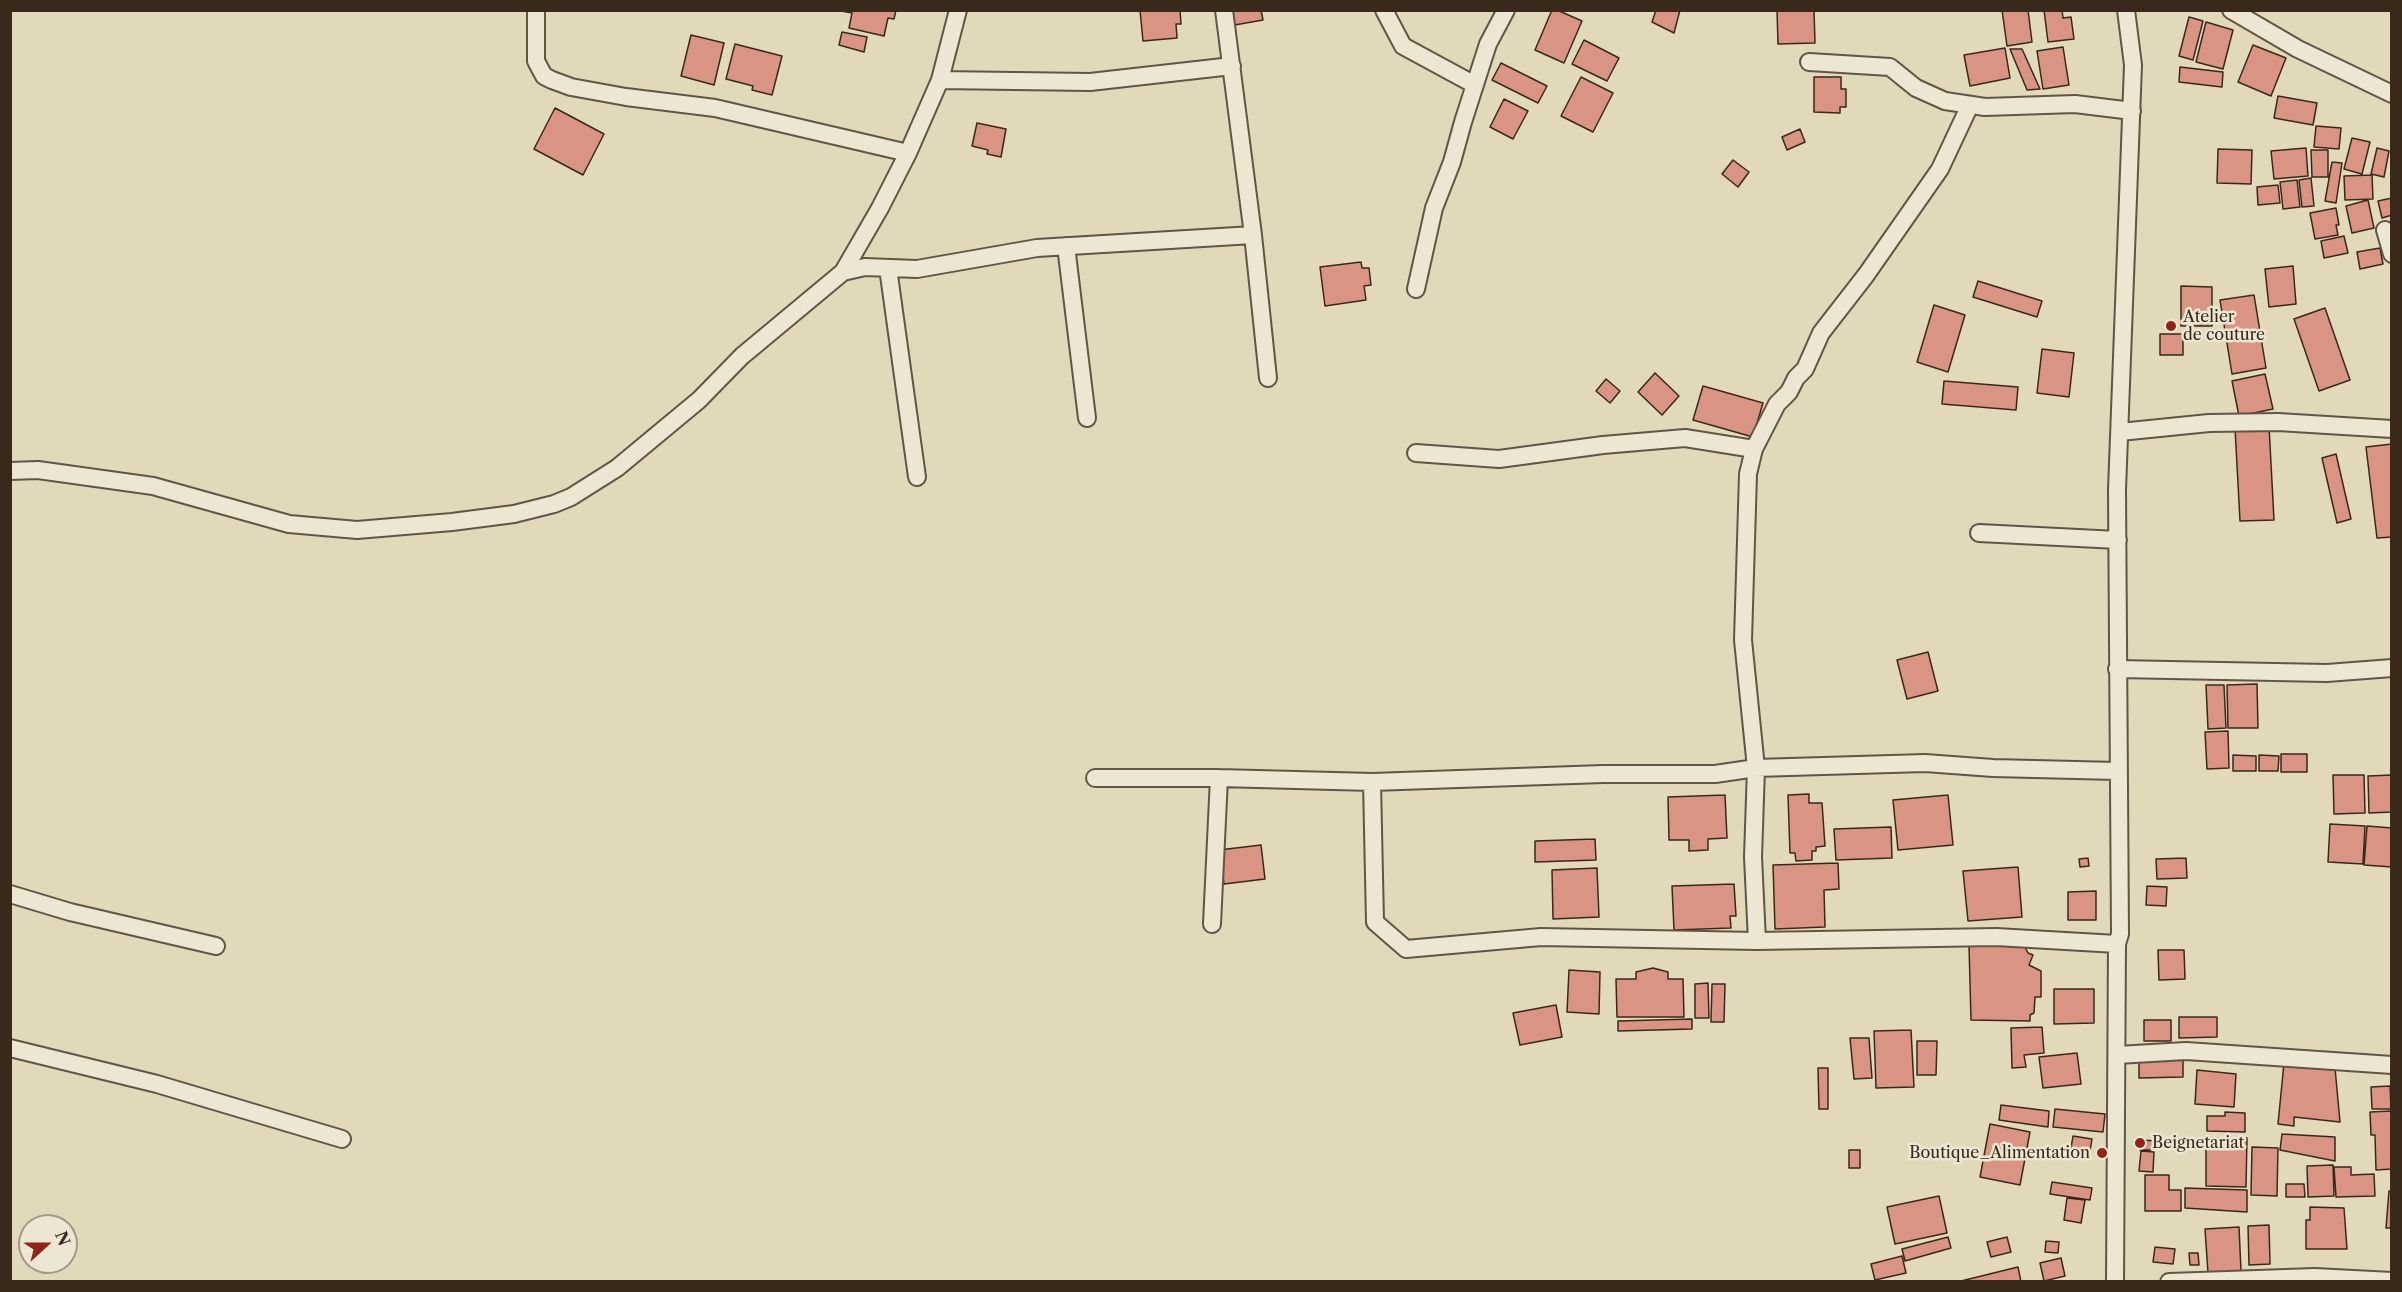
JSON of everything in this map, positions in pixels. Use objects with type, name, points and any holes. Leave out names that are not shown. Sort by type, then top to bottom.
[{"type":"street","points":[[536,10],[536,61],[544,76],[552,80],[571,87],[626,97],[715,108],[908,153]]},
{"type":"street","points":[[10,471],[38,470],[153,486],[289,524],[357,530],[452,522],[534,509],[571,497],[616,468],[699,400],[742,356],[843,272],[908,153],[940,80],[958,10]]},
{"type":"street","points":[[1224,10],[1253,235],[1268,378]]},
{"type":"street","points":[[1384,10],[1403,46],[1475,85]]},
{"type":"street","points":[[1416,289],[1434,208],[1452,162],[1488,45],[1506,10]]},
{"type":"street","points":[[2115,1281],[2117,944],[2120,934],[2117,771],[2117,490],[2133,65],[2126,10]]},
{"type":"street","points":[[2231,10],[2298,49],[2391,93]]},
{"type":"street","points":[[1809,62],[1890,67],[1916,88],[1945,101],[1970,105],[1985,107],[2075,104],[2132,111]]},
{"type":"street","points":[[940,80],[1090,82],[1232,66]]},
{"type":"street","points":[[1757,940],[1753,857],[1756,768],[1743,640],[1748,474],[1754,449],[1777,404],[1790,392],[1796,378],[1805,369],[1821,333],[1866,275],[1941,170],[1970,105]]},
{"type":"street","points":[[2385,230],[2391,254]]},
{"type":"street","points":[[843,272],[865,267],[917,269],[1037,248],[1253,235]]},
{"type":"street","points":[[1066,246],[1087,418]]},
{"type":"street","points":[[888,268],[917,477]]},
{"type":"street","points":[[2120,432],[2209,423],[2278,422],[2391,429]]},
{"type":"street","points":[[1416,453],[1499,459],[1603,445],[1685,438],[1754,449]]},
{"type":"street","points":[[1979,533],[2118,540]]},
{"type":"street","points":[[2118,669],[2327,673],[2391,668]]},
{"type":"street","points":[[1095,778],[1372,782],[1603,774],[1715,774],[1756,768],[1925,763],[2017,769],[2117,771]]},
{"type":"street","points":[[1212,924],[1219,778]]},
{"type":"street","points":[[1372,782],[1375,922],[1406,949],[1541,937],[1757,940],[1996,937],[2117,944]]},
{"type":"street","points":[[10,894],[70,912],[216,946]]},
{"type":"street","points":[[10,1048],[157,1084],[342,1139]]},
{"type":"street","points":[[2117,1055],[2186,1051],[2391,1065]]},
{"type":"street","points":[[2169,1281],[2315,1277],[2391,1281]]},
{"type":"building","points":[[896,10],[894,19],[888,18],[884,36],[849,28],[852,13],[841,11]]},
{"type":"building","points":[[1140,10],[1180,10],[1181,24],[1176,24],[1177,38],[1143,41]]},
{"type":"building","points":[[1227,10],[1261,10],[1263,20],[1229,26]]},
{"type":"building","points":[[1552,10],[1582,21],[1564,63],[1535,50]]},
{"type":"building","points":[[1656,10],[1680,10],[1674,33],[1652,22]]},
{"type":"building","points":[[1777,10],[1814,10],[1815,43],[1778,44]]},
{"type":"building","points":[[2002,10],[2028,10],[2032,42],[2007,46]]},
{"type":"building","points":[[2044,10],[2062,10],[2063,18],[2071,17],[2074,39],[2048,42]]},
{"type":"building","points":[[2189,17],[2203,21],[2193,60],[2179,56]]},
{"type":"building","points":[[2206,22],[2233,30],[2223,69],[2196,62]]},
{"type":"building","points":[[842,32],[867,37],[864,52],[839,45]]},
{"type":"building","points":[[691,35],[724,43],[714,85],[681,76]]},
{"type":"building","points":[[1584,40],[1619,58],[1607,81],[1572,64]]},
{"type":"building","points":[[735,44],[782,56],[772,95],[752,90],[753,86],[726,79]]},
{"type":"building","points":[[2253,45],[2286,58],[2271,96],[2238,82]]},
{"type":"building","points":[[2063,47],[2069,85],[2043,89],[2037,51]]},
{"type":"building","points":[[2005,48],[2010,78],[1970,86],[1964,55]]},
{"type":"building","points":[[2010,49],[2022,49],[2040,89],[2027,90]]},
{"type":"building","points":[[1501,63],[1547,86],[1538,103],[1492,80]]},
{"type":"building","points":[[2180,67],[2223,72],[2222,87],[2179,82]]},
{"type":"building","points":[[1581,77],[1613,93],[1593,132],[1561,116]]},
{"type":"building","points":[[1814,77],[1841,77],[1841,89],[1846,89],[1846,107],[1840,107],[1840,113],[1814,112]]},
{"type":"building","points":[[2278,96],[2317,103],[2313,125],[2274,118]]},
{"type":"building","points":[[1504,99],[1528,111],[1513,139],[1490,127]]},
{"type":"building","points":[[555,108],[604,134],[583,175],[534,149]]},
{"type":"building","points":[[977,123],[1006,129],[1001,157],[987,154],[988,150],[972,146]]},
{"type":"building","points":[[2316,126],[2341,128],[2339,149],[2314,147]]},
{"type":"building","points":[[1800,129],[1805,142],[1787,150],[1782,137]]},
{"type":"building","points":[[2352,138],[2370,142],[2362,174],[2344,169]]},
{"type":"building","points":[[2306,148],[2308,176],[2274,179],[2271,151]]},
{"type":"building","points":[[2377,148],[2389,151],[2384,177],[2371,174]]},
{"type":"building","points":[[2218,149],[2252,150],[2251,184],[2217,183]]},
{"type":"building","points":[[2311,150],[2328,150],[2328,177],[2312,177]]},
{"type":"building","points":[[1733,160],[1749,172],[1738,187],[1722,174]]},
{"type":"building","points":[[2332,162],[2342,163],[2336,203],[2325,201]]},
{"type":"building","points":[[2372,175],[2373,199],[2345,200],[2344,176]]},
{"type":"building","points":[[2311,178],[2314,206],[2302,207],[2299,180]]},
{"type":"building","points":[[2297,180],[2300,207],[2283,209],[2280,182]]},
{"type":"building","points":[[2278,185],[2280,203],[2258,205],[2257,187]]},
{"type":"building","points":[[2392,198],[2392,215],[2382,218],[2378,201]]},
{"type":"building","points":[[2368,200],[2374,228],[2352,233],[2346,206]]},
{"type":"building","points":[[2336,208],[2338,235],[2315,239],[2310,213]]},
{"type":"building","points":[[2344,236],[2348,253],[2324,258],[2321,241]]},
{"type":"building","points":[[2380,248],[2383,264],[2360,269],[2357,252]]},
{"type":"building","points":[[1361,262],[1362,268],[1369,268],[1371,285],[1364,286],[1366,300],[1325,306],[1320,267]]},
{"type":"building","points":[[2293,266],[2296,304],[2269,307],[2265,269]]},
{"type":"building","points":[[1978,281],[2042,301],[2037,317],[1973,297]]},
{"type":"building","points":[[2181,286],[2212,287],[2212,326],[2181,326]]},
{"type":"building","points":[[2254,295],[2266,368],[2232,374],[2220,300]]},
{"type":"building","points":[[1934,305],[1965,315],[1948,372],[1917,362]]},
{"type":"building","points":[[2325,308],[2350,380],[2319,391],[2294,319]]},
{"type":"building","points":[[2160,334],[2183,334],[2183,355],[2160,355]]},
{"type":"building","points":[[2042,349],[2074,353],[2069,397],[2037,393]]},
{"type":"building","points":[[1655,373],[1679,396],[1662,415],[1638,392]]},
{"type":"building","points":[[2265,374],[2273,409],[2239,416],[2232,381]]},
{"type":"building","points":[[1606,379],[1620,391],[1610,403],[1596,391]]},
{"type":"building","points":[[1944,381],[2018,387],[2016,410],[1942,404]]},
{"type":"building","points":[[1703,386],[1763,403],[1753,437],[1693,420]]},
{"type":"building","points":[[2269,426],[2274,520],[2240,521],[2235,428]]},
{"type":"building","points":[[2392,444],[2392,537],[2377,538],[2366,447]]},
{"type":"building","points":[[2336,454],[2351,519],[2337,523],[2322,458]]},
{"type":"building","points":[[1928,652],[1938,691],[1907,699],[1897,660]]},
{"type":"building","points":[[2257,684],[2258,728],[2228,728],[2227,685]]},
{"type":"building","points":[[2206,685],[2224,685],[2226,728],[2208,729]]},
{"type":"building","points":[[2228,731],[2229,768],[2207,769],[2205,732]]},
{"type":"building","points":[[2281,754],[2307,754],[2307,772],[2281,772]]},
{"type":"building","points":[[2233,755],[2256,756],[2256,771],[2233,771]]},
{"type":"building","points":[[2259,755],[2279,756],[2278,771],[2259,771]]},
{"type":"building","points":[[2333,775],[2364,775],[2365,813],[2334,814]]},
{"type":"building","points":[[2392,775],[2392,812],[2369,813],[2368,776]]},
{"type":"building","points":[[1809,794],[1809,803],[1822,803],[1825,846],[1816,847],[1816,851],[1812,851],[1812,860],[1796,861],[1795,853],[1790,853],[1788,795]]},
{"type":"building","points":[[1725,795],[1727,838],[1708,839],[1708,850],[1689,851],[1689,840],[1669,840],[1668,797]]},
{"type":"building","points":[[1948,795],[1953,845],[1898,850],[1893,800]]},
{"type":"building","points":[[2330,824],[2365,826],[2363,864],[2328,862]]},
{"type":"building","points":[[2367,826],[2392,828],[2392,867],[2364,865]]},
{"type":"building","points":[[1891,827],[1892,858],[1836,860],[1834,829]]},
{"type":"building","points":[[1595,839],[1596,860],[1535,862],[1535,841]]},
{"type":"building","points":[[1261,845],[1265,879],[1224,884],[1219,850]]},
{"type":"building","points":[[2088,858],[2089,866],[2080,867],[2079,859]]},
{"type":"building","points":[[2186,858],[2187,878],[2157,879],[2156,859]]},
{"type":"building","points":[[1838,863],[1839,889],[1824,890],[1825,927],[1775,929],[1773,865]]},
{"type":"building","points":[[2018,867],[2022,917],[1968,921],[1963,871]]},
{"type":"building","points":[[1597,868],[1599,917],[1553,919],[1552,870]]},
{"type":"building","points":[[1734,884],[1736,916],[1730,916],[1731,928],[1674,930],[1672,886]]},
{"type":"building","points":[[2147,886],[2167,887],[2166,906],[2146,905]]},
{"type":"building","points":[[2096,891],[2096,920],[2068,920],[2068,892]]},
{"type":"building","points":[[1969,945],[2025,947],[2028,953],[2033,955],[2029,965],[2041,971],[2041,997],[2035,997],[2034,1013],[2030,1015],[2030,1021],[1971,1020]]},
{"type":"building","points":[[2158,950],[2184,950],[2185,979],[2159,980]]},
{"type":"building","points":[[1653,968],[1668,972],[1668,979],[1683,979],[1684,1017],[1617,1017],[1616,979],[1636,979],[1636,972]]},
{"type":"building","points":[[1569,970],[1600,972],[1599,1014],[1567,1012]]},
{"type":"building","points":[[1708,983],[1709,1018],[1695,1018],[1695,984]]},
{"type":"building","points":[[1712,984],[1725,984],[1724,1022],[1711,1022]]},
{"type":"building","points":[[2054,989],[2094,989],[2094,1023],[2054,1024]]},
{"type":"building","points":[[1556,1005],[1562,1037],[1520,1045],[1513,1013]]},
{"type":"building","points":[[2179,1017],[2217,1017],[2217,1037],[2179,1038]]},
{"type":"building","points":[[1692,1019],[1692,1029],[1618,1031],[1618,1021]]},
{"type":"building","points":[[2144,1020],[2171,1020],[2171,1041],[2144,1041]]},
{"type":"building","points":[[2042,1027],[2044,1053],[2024,1055],[2026,1067],[2012,1068],[2011,1028]]},
{"type":"building","points":[[1911,1030],[1914,1087],[1876,1088],[1874,1031]]},
{"type":"building","points":[[1850,1038],[1869,1038],[1872,1078],[1854,1079]]},
{"type":"building","points":[[1917,1041],[1937,1041],[1936,1075],[1917,1075]]},
{"type":"building","points":[[2077,1053],[2081,1084],[2043,1088],[2039,1057]]},
{"type":"building","points":[[2139,1053],[2183,1053],[2183,1077],[2139,1078]]},
{"type":"building","points":[[2284,1063],[2335,1068],[2340,1122],[2294,1117],[2294,1126],[2278,1124]]},
{"type":"building","points":[[1818,1068],[1828,1068],[1828,1109],[1819,1109]]},
{"type":"building","points":[[2197,1070],[2236,1074],[2234,1107],[2195,1104]]},
{"type":"building","points":[[2390,1086],[2391,1109],[2372,1109],[2371,1087]]},
{"type":"building","points":[[2001,1105],[2049,1111],[2048,1127],[1999,1120]]},
{"type":"building","points":[[2055,1109],[2105,1114],[2103,1132],[2053,1127]]},
{"type":"building","points":[[2392,1111],[2392,1169],[2376,1170],[2375,1135],[2371,1135],[2370,1112]]},
{"type":"building","points":[[2225,1112],[2245,1113],[2245,1132],[2207,1131],[2207,1116],[2225,1116]]},
{"type":"building","points":[[1990,1124],[2030,1132],[2020,1185],[1980,1177]]},
{"type":"building","points":[[2282,1134],[2335,1137],[2335,1161],[2280,1150]]},
{"type":"building","points":[[2073,1136],[2092,1139],[2089,1157],[2070,1154]]},
{"type":"building","points":[[2206,1138],[2247,1138],[2246,1187],[2206,1186]]},
{"type":"building","points":[[2141,1140],[2157,1141],[2157,1148],[2140,1150]]},
{"type":"building","points":[[2252,1147],[2278,1148],[2277,1196],[2251,1195]]},
{"type":"building","points":[[1849,1150],[1860,1150],[1860,1168],[1849,1168]]},
{"type":"building","points":[[2141,1151],[2154,1152],[2153,1172],[2139,1171]]},
{"type":"building","points":[[2333,1165],[2334,1196],[2308,1197],[2307,1166]]},
{"type":"building","points":[[2334,1167],[2351,1167],[2351,1175],[2374,1174],[2375,1196],[2336,1197]]},
{"type":"building","points":[[2145,1175],[2169,1175],[2169,1190],[2181,1190],[2181,1211],[2145,1211]]},
{"type":"building","points":[[2052,1182],[2092,1188],[2090,1200],[2050,1194]]},
{"type":"building","points":[[2286,1184],[2304,1184],[2305,1197],[2286,1197]]},
{"type":"building","points":[[2185,1188],[2247,1190],[2247,1212],[2185,1208]]},
{"type":"building","points":[[2389,1191],[2392,1192],[2392,1228],[2386,1228]]},
{"type":"building","points":[[1939,1196],[1947,1233],[1895,1244],[1887,1207]]},
{"type":"building","points":[[2067,1198],[2085,1200],[2081,1223],[2064,1220]]},
{"type":"building","points":[[2310,1207],[2344,1208],[2347,1249],[2306,1249],[2306,1220],[2310,1220]]},
{"type":"building","points":[[2269,1225],[2270,1264],[2249,1265],[2248,1226]]},
{"type":"building","points":[[2239,1227],[2241,1271],[2208,1273],[2205,1229]]},
{"type":"building","points":[[1948,1237],[1951,1248],[1905,1261],[1902,1249]]},
{"type":"building","points":[[2007,1237],[2011,1252],[1991,1257],[1987,1242]]},
{"type":"building","points":[[2046,1241],[2059,1242],[2058,1253],[2045,1252]]},
{"type":"building","points":[[2155,1247],[2175,1249],[2173,1264],[2153,1262]]},
{"type":"building","points":[[2189,1253],[2198,1253],[2199,1265],[2190,1265]]},
{"type":"building","points":[[1902,1256],[1906,1273],[1875,1280],[1871,1264]]},
{"type":"building","points":[[2061,1258],[2065,1276],[2044,1281],[2040,1263]]},
{"type":"building","points":[[2018,1267],[2021,1282],[1957,1282]]},
{"type":"place","name":"Atelier de couture","points":[[2171,326]]},
{"type":"place","name":"Beignetariat","points":[[2140,1143]]},
{"type":"place","name":"Boutique_Alimentation","points":[[2102,1153]]}]
